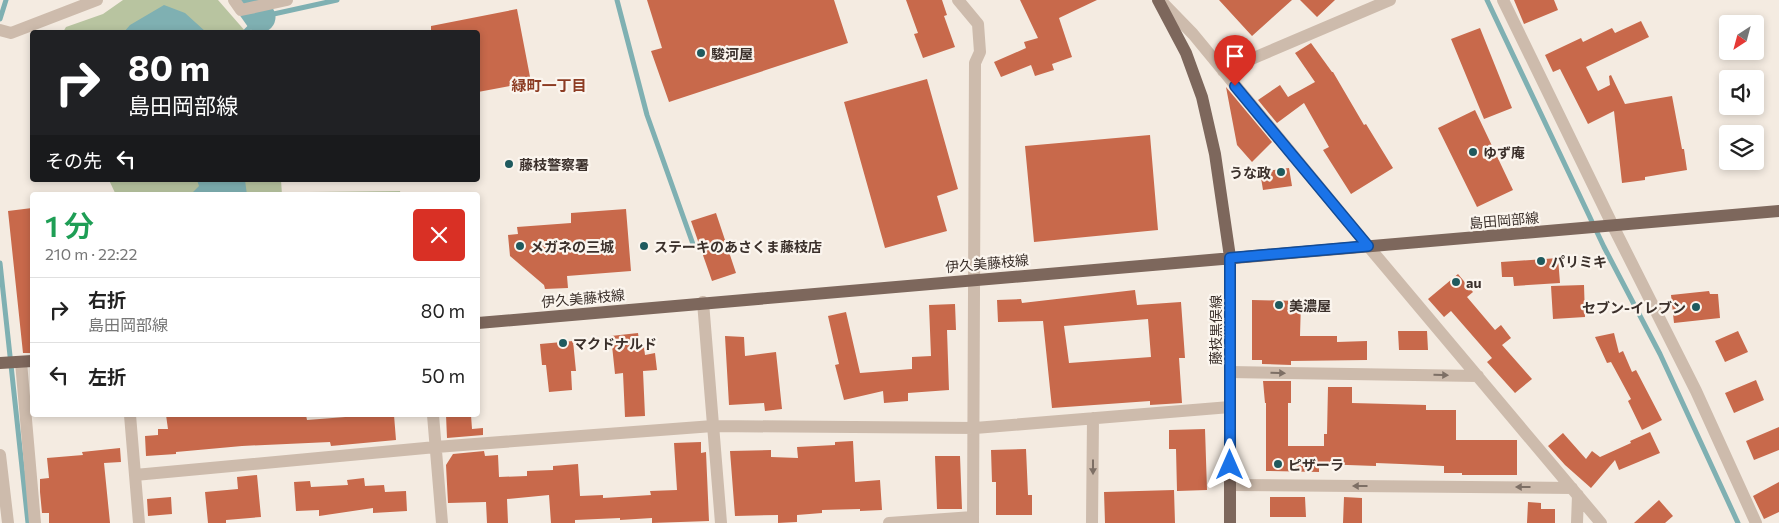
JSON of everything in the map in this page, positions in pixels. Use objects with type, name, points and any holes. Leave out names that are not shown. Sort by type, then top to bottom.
[{"type":"main road","points":[[1159,0],[1186,53],[1202,97],[1216,154],[1230,258]]},
{"type":"main road","name":"島田岡部線","points":[[1230,258],[1779,211]]},
{"type":"main road","name":"伊久美藤枝線","points":[[480,323],[703,302],[1230,258]]},
{"type":"main road","name":"藤枝黒俣線","points":[[1230,258],[1230,523]]},
{"type":"main road","points":[[0,363],[24,362]]},
{"type":"street","points":[[5,32],[97,0]]},
{"type":"street","points":[[234,0],[241,10],[288,0]]},
{"type":"street","points":[[889,523],[973,520],[975,428],[975,63],[980,52],[978,24],[958,0]]},
{"type":"street","points":[[1159,0],[1193,34],[1601,523]]},
{"type":"street","points":[[1223,71],[1390,0]]},
{"type":"street","points":[[1503,0],[1696,391],[1756,523]]},
{"type":"street","points":[[703,302],[721,523]]},
{"type":"street","points":[[24,362],[35,523]]},
{"type":"street","points":[[1230,372],[1478,376]]},
{"type":"street","points":[[136,475],[436,447],[713,426],[975,428],[1230,406]]},
{"type":"street","points":[[130,417],[139,523]]},
{"type":"street","points":[[433,417],[442,523]]},
{"type":"street","points":[[1092,523],[1093,418]]},
{"type":"street","points":[[0,455],[8,523]]},
{"type":"street","points":[[1230,485],[1575,491]]},
{"type":"street","points":[[1575,491],[1578,523]]},
{"type":"green space","points":[[123,0],[218,0],[244,30],[64,30],[66,27],[103,14]]},
{"type":"green space","points":[[110,182],[281,182],[282,192],[115,192]]},
{"type":"green space","points":[[400,191],[400,192],[309,192]]},
{"type":"water","points":[[164,5],[185,13],[204,30],[126,30],[130,25]]},
{"type":"water","points":[[198,182],[245,182],[247,192],[193,192],[199,186]]},
{"type":"building","points":[[647,0],[834,0],[848,43],[669,102],[651,51],[662,48]]},
{"type":"building","points":[[906,0],[942,0],[947,15],[944,16],[955,47],[923,58],[914,34],[918,33]]},
{"type":"building","points":[[1020,0],[1097,0],[1059,18],[1072,57],[1052,64],[1054,70],[1035,76],[1031,65],[1001,77],[994,62],[1026,48],[1024,42],[1038,38]]},
{"type":"building","points":[[1219,0],[1292,0],[1252,36]]},
{"type":"building","points":[[1300,0],[1335,0],[1317,17]]},
{"type":"building","points":[[1514,0],[1554,0],[1558,10],[1524,24]]},
{"type":"building","points":[[517,9],[531,82],[480,92],[480,30],[431,30],[431,26]]},
{"type":"building","points":[[1641,21],[1649,37],[1586,67],[1598,91],[1610,85],[1609,76],[1611,75],[1625,104],[1672,96],[1687,170],[1645,177],[1645,180],[1622,183],[1614,111],[1588,124],[1560,69],[1553,72],[1545,55],[1581,38],[1583,42],[1612,28],[1615,33]]},
{"type":"building","points":[[1480,28],[1512,108],[1484,119],[1451,39]]},
{"type":"building","points":[[1311,43],[1333,72],[1364,125],[1366,124],[1393,168],[1351,194],[1323,150],[1329,147],[1304,103],[1277,123],[1258,100],[1280,85],[1288,97],[1315,82],[1295,53]]},
{"type":"building","points":[[927,79],[958,189],[937,196],[947,231],[885,248],[844,102]]},
{"type":"building","points":[[1226,87],[1272,142],[1252,162],[1237,145]]},
{"type":"building","points":[[1475,110],[1513,190],[1477,207],[1438,128]]},
{"type":"building","points":[[1150,135],[1158,230],[1034,242],[1025,146]]},
{"type":"building","points":[[1289,168],[1292,186],[1263,190],[1260,172]]},
{"type":"building","points":[[30,208],[30,353],[23,353],[8,211]]},
{"type":"building","points":[[626,209],[631,271],[567,276],[568,288],[545,289],[544,285],[510,256],[508,235],[518,234],[517,227],[571,223],[571,213]]},
{"type":"building","points":[[716,213],[736,273],[712,281],[691,221]]},
{"type":"building","points":[[1558,258],[1560,283],[1514,286],[1513,277],[1502,277],[1501,262]]},
{"type":"building","points":[[1458,274],[1473,292],[1467,297],[1495,330],[1501,325],[1511,338],[1502,345],[1532,379],[1515,393],[1487,362],[1492,358],[1451,311],[1444,317],[1428,299]]},
{"type":"building","points":[[1584,285],[1585,317],[1553,319],[1551,286]]},
{"type":"building","points":[[1135,290],[1137,305],[1181,302],[1185,358],[1179,358],[1182,403],[1150,405],[1150,401],[1052,408],[1043,321],[998,322],[997,300],[1021,299],[1022,303]],"holes":[[[1148,319],[1151,357],[1069,363],[1064,326]]]},
{"type":"building","points":[[1709,291],[1710,294],[1718,294],[1720,318],[1674,323],[1671,295]]},
{"type":"building","points":[[1252,300],[1301,301],[1300,336],[1337,336],[1337,342],[1367,341],[1367,360],[1291,361],[1291,365],[1262,364],[1262,360],[1252,360]]},
{"type":"building","points":[[955,304],[956,330],[947,330],[949,390],[908,393],[908,401],[884,403],[883,391],[844,400],[835,365],[839,364],[828,316],[846,312],[860,373],[912,369],[912,357],[931,356],[929,305]]},
{"type":"building","points":[[1398,331],[1427,331],[1428,350],[1399,350]]},
{"type":"building","points":[[1738,331],[1748,352],[1725,362],[1715,341]]},
{"type":"building","points":[[638,333],[640,347],[644,347],[645,355],[655,353],[657,370],[643,371],[645,416],[625,417],[623,373],[615,374],[611,336]]},
{"type":"building","points":[[1614,333],[1619,353],[1623,351],[1632,372],[1636,370],[1662,420],[1642,430],[1628,401],[1631,399],[1611,362],[1607,363],[1595,337]]},
{"type":"building","points":[[725,336],[744,337],[745,356],[776,352],[782,409],[765,411],[764,403],[729,405]]},
{"type":"building","points":[[573,341],[576,371],[571,371],[572,390],[549,392],[546,365],[542,365],[540,344]]},
{"type":"building","points":[[1756,380],[1764,400],[1734,413],[1725,393]]},
{"type":"building","points":[[1263,381],[1291,381],[1291,403],[1288,403],[1288,446],[1324,446],[1324,434],[1327,434],[1328,387],[1352,387],[1352,403],[1426,405],[1426,410],[1456,410],[1456,440],[1517,440],[1517,475],[1462,475],[1462,473],[1444,473],[1444,466],[1376,463],[1376,466],[1319,464],[1319,472],[1266,471],[1266,403]]},
{"type":"building","points":[[166,417],[306,417],[307,420],[345,417],[394,417],[396,440],[331,446],[330,442],[242,446],[146,456],[145,436],[158,435],[158,429],[168,429]]},
{"type":"building","points":[[446,417],[471,417],[472,429],[483,428],[483,435],[447,438]]},
{"type":"building","points":[[1779,427],[1779,450],[1754,460],[1746,441]]},
{"type":"building","points":[[1205,429],[1207,490],[1177,491],[1176,449],[1169,449],[1169,430]]},
{"type":"building","points":[[1650,432],[1660,453],[1619,470],[1615,460],[1591,488],[1565,465],[1548,446],[1563,433],[1586,459],[1592,451],[1600,457]]},
{"type":"building","points":[[853,441],[855,482],[880,480],[882,510],[822,510],[822,513],[797,515],[797,522],[778,523],[778,515],[735,516],[730,451],[771,450],[771,457],[798,458],[797,447],[835,445],[835,442]]},
{"type":"building","points":[[701,442],[701,453],[706,452],[709,521],[652,523],[652,518],[620,520],[620,518],[575,520],[575,523],[551,523],[549,495],[507,499],[508,523],[487,523],[486,502],[448,503],[446,465],[453,454],[484,451],[485,456],[498,455],[499,477],[527,476],[527,471],[553,470],[553,466],[578,464],[580,496],[603,495],[603,498],[651,495],[650,491],[677,490],[674,443]]},
{"type":"building","points":[[120,448],[121,462],[104,463],[110,523],[49,523],[49,513],[42,513],[40,492],[40,479],[49,478],[47,458],[83,455],[82,452]]},
{"type":"building","points":[[1026,449],[1028,495],[1032,495],[1032,515],[996,515],[996,482],[992,482],[991,450]]},
{"type":"building","points":[[935,456],[960,456],[962,509],[937,509]]},
{"type":"building","points":[[257,475],[261,517],[226,520],[226,523],[208,523],[205,492],[238,489],[237,477]]},
{"type":"building","points":[[364,478],[365,486],[384,485],[385,492],[406,491],[407,511],[373,513],[373,508],[319,516],[319,510],[296,511],[294,482],[310,481],[311,487],[348,485],[347,480]]},
{"type":"building","points":[[1779,482],[1779,512],[1764,519],[1753,496]]},
{"type":"building","points":[[1174,490],[1175,523],[1105,523],[1104,492]]},
{"type":"building","points":[[171,497],[172,514],[148,516],[147,499]]},
{"type":"building","points":[[1270,497],[1305,497],[1306,517],[1270,517]]},
{"type":"building","points":[[1344,497],[1362,498],[1362,523],[1343,523]]},
{"type":"building","points":[[1659,500],[1673,516],[1665,523],[1634,523]]},
{"type":"building","points":[[1528,502],[1541,503],[1541,509],[1555,509],[1555,523],[1527,523]]},
{"type":"waterway","points":[[0,19],[6,0]]},
{"type":"waterway","points":[[248,0],[260,17]]},
{"type":"waterway","points":[[247,30],[260,17],[337,0]]},
{"type":"waterway","points":[[617,0],[647,115],[694,247]]},
{"type":"waterway","points":[[1487,0],[1604,247],[1660,354],[1738,523]]},
{"type":"waterway","points":[[0,263],[28,523]]},
{"type":"place","name":"駿河屋","points":[[701,53]]},
{"type":"place","name":"ゆず庵","points":[[1473,152]]},
{"type":"place","name":"藤枝警察署","points":[[509,164]]},
{"type":"place","name":"うな政","points":[[1281,172]]},
{"type":"place","name":"メガネの三城","points":[[520,246]]},
{"type":"place","name":"ステーキのあさくま藤枝店","points":[[644,246]]},
{"type":"place","name":"パリミキ","points":[[1541,261]]},
{"type":"place","name":"au","points":[[1456,282]]},
{"type":"place","name":"美濃屋","points":[[1279,305]]},
{"type":"place","name":"セブン-イレブン","points":[[1696,307]]},
{"type":"place","name":"マクドナルド","points":[[563,343]]},
{"type":"place","name":"ピザーラ","points":[[1278,464]]},
{"type":"district","name":"緑町一丁目","points":[[549,85]]},
{"type":"route","points":[[1230,465],[1230,258],[1368,246],[1235,86]]}]
